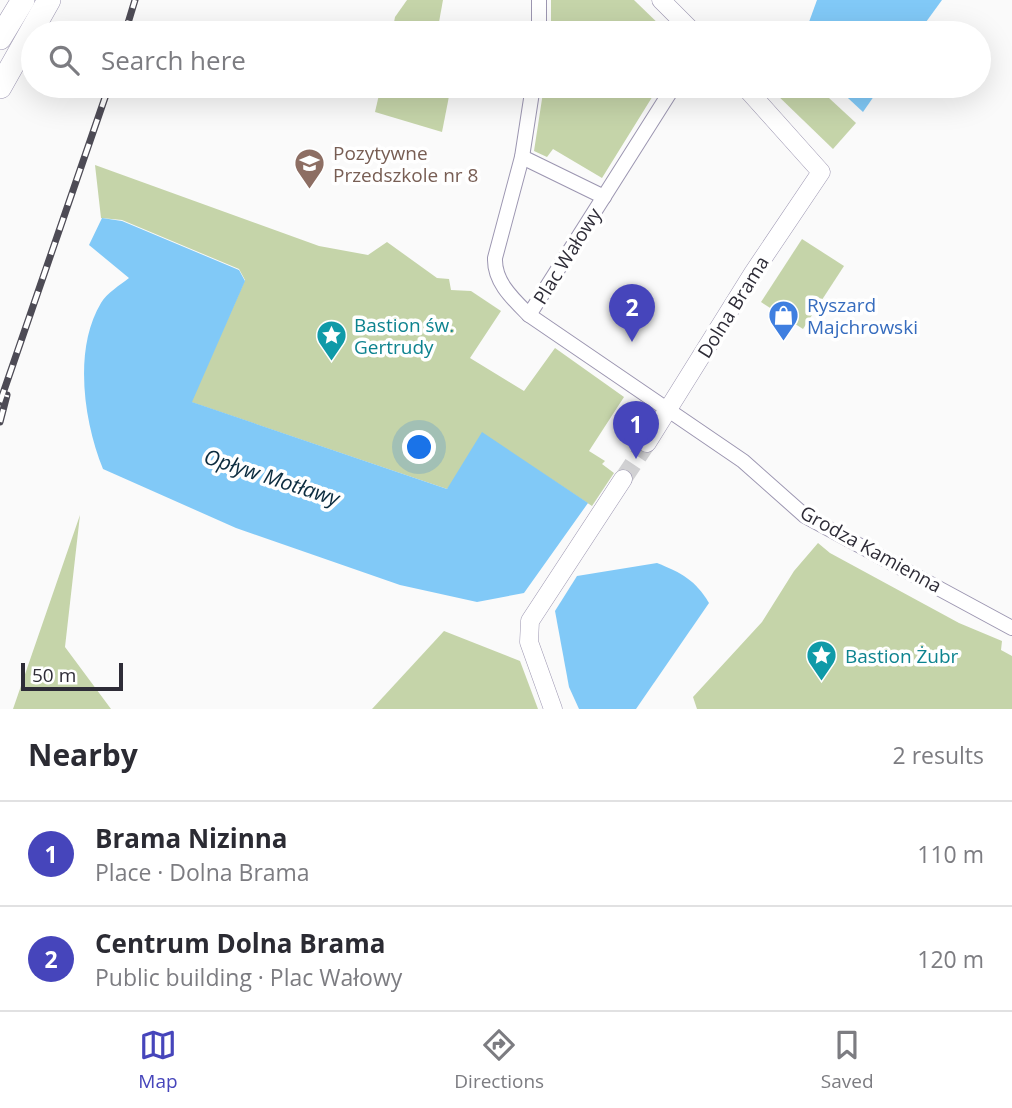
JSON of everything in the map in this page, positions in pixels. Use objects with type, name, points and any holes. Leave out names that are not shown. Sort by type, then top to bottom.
[{"type":"main road","points":[[0,38],[23,0]]},
{"type":"main road","points":[[35,21],[46,1]]},
{"type":"main road","points":[[0,87],[21,48]]},
{"type":"street","points":[[539,0],[539,21]]},
{"type":"street","points":[[661,0],[682,21]]},
{"type":"street","name":"Plac Wałowy","points":[[531,98],[523,157],[497,248],[495,269],[498,277],[529,315],[668,411]]},
{"type":"street","name":"Plac Wałowy","points":[[529,315],[666,98]]},
{"type":"street","name":"Dolna Brama","points":[[647,443],[753,273],[821,172],[755,98]]},
{"type":"street","name":"Plac Wałowy","points":[[523,157],[604,197]]},
{"type":"street","name":"Grodza Kamienna","points":[[668,411],[762,475],[806,516],[1012,628]]},
{"type":"street","points":[[553,709],[527,632],[534,610],[623,479]]},
{"type":"green space","points":[[407,0],[443,0],[439,21],[394,21]]},
{"type":"green space","points":[[551,0],[634,0],[656,21],[551,21]]},
{"type":"green space","points":[[378,98],[449,98],[442,132],[375,112]]},
{"type":"green space","points":[[542,98],[652,98],[602,178],[553,149],[547,157],[534,151]]},
{"type":"green space","points":[[780,98],[829,98],[856,123],[833,149]]},
{"type":"green space","points":[[95,165],[319,246],[368,255],[387,242],[437,278],[449,279],[451,290],[471,291],[501,311],[470,358],[524,391],[555,348],[624,397],[589,451],[605,461],[602,464],[614,473],[592,506],[501,446],[447,489],[191,402],[245,280],[239,269],[122,220],[101,218]]},
{"type":"green space","points":[[802,239],[844,266],[803,329],[761,302]]},
{"type":"green space","points":[[80,515],[65,647],[111,709],[13,709]]},
{"type":"green space","points":[[818,543],[830,553],[959,623],[1002,641],[1001,650],[1012,656],[1012,709],[697,709],[693,697],[762,622],[794,571]]},
{"type":"green space","points":[[444,631],[520,661],[538,709],[372,709]]},
{"type":"water","points":[[817,0],[942,0],[927,21],[809,21]]},
{"type":"water","points":[[848,98],[873,98],[863,112]]},
{"type":"water","name":"Opływ Motławy","points":[[102,218],[122,221],[239,270],[245,281],[192,402],[447,489],[482,432],[588,503],[524,593],[477,602],[400,585],[236,528],[103,469],[96,451],[87,408],[84,364],[92,321],[101,303],[129,278],[89,245]]},
{"type":"water","points":[[657,563],[687,578],[709,603],[636,709],[579,709],[569,687],[555,611],[577,576]]},
{"type":"tunnel","points":[[623,479],[647,443]]},
{"type":"railway","points":[[129,21],[135,0]]},
{"type":"railway","points":[[0,402],[105,98]]},
{"type":"railway","points":[[0,422],[7,395]]},
{"type":"place","name":"Pozytywne Przedszkole nr 8","points":[[310,191]]},
{"type":"place","name":"Centrum Dolna Brama","points":[[632,342]]},
{"type":"place","name":"Ryszard Majchrowski","points":[[784,343]]},
{"type":"place","name":"Bastion św. Gertrudy","points":[[331,363]]},
{"type":"place","name":"Brama Nizinna","points":[[636,459]]},
{"type":"place","name":"Bastion Żubr","points":[[822,683]]}]
